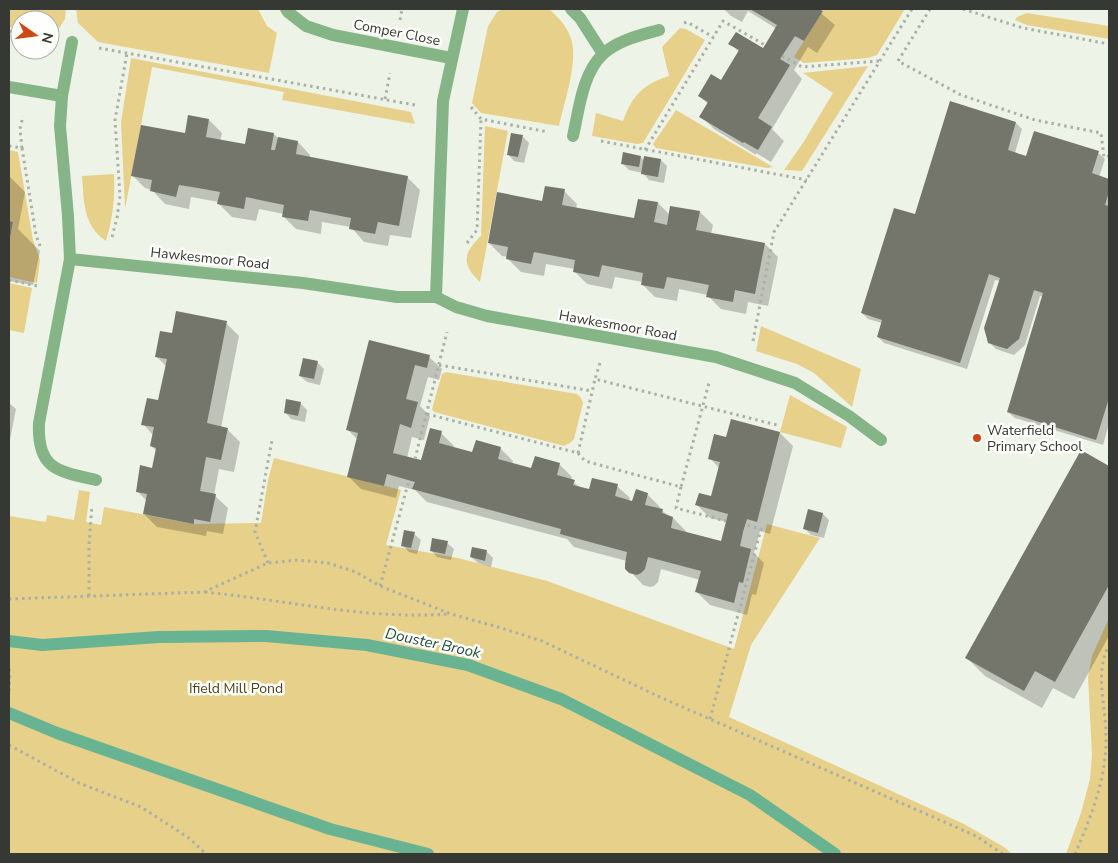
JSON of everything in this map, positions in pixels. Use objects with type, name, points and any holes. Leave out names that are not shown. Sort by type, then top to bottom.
[{"type":"street","name":"Comper Close","points":[[286,9],[306,26],[333,35],[451,58]]},
{"type":"street","points":[[436,297],[443,101],[463,9]]},
{"type":"street","points":[[572,9],[603,54]]},
{"type":"street","points":[[573,136],[582,95],[591,71],[603,54],[634,37],[659,30]]},
{"type":"street","points":[[72,42],[62,96],[60,126],[70,259],[39,423],[38,438],[47,462],[59,471],[96,480]]},
{"type":"street","points":[[9,87],[62,96]]},
{"type":"street","name":"Hawkesmoor Road","points":[[70,259],[303,283],[397,296],[436,297],[487,316],[606,339],[716,357],[796,383],[850,416],[881,440]]},
{"type":"path","points":[[745,340],[753,342],[774,232],[912,9]]},
{"type":"path","points":[[930,9],[898,61],[961,95],[1035,120],[1101,133],[1104,156],[1109,156]]},
{"type":"path","points":[[963,9],[1023,28],[1109,44]]},
{"type":"path","points":[[645,150],[723,21],[766,46]]},
{"type":"path","points":[[107,262],[120,196],[115,120],[127,53]]},
{"type":"path","points":[[782,56],[802,67],[880,62]]},
{"type":"path","points":[[30,91],[20,129],[36,235],[41,250]]},
{"type":"path","points":[[9,146],[22,148]]},
{"type":"path","points":[[9,280],[63,290]]},
{"type":"path","points":[[578,453],[606,339]]},
{"type":"path","points":[[716,357],[676,508],[726,520]]},
{"type":"path","points":[[439,365],[592,391]]},
{"type":"path","points":[[595,380],[777,425]]},
{"type":"path","points":[[427,414],[578,453],[585,461],[681,487]]},
{"type":"path","points":[[268,563],[255,532],[272,440]]},
{"type":"path","points":[[89,596],[91,511],[96,480]]},
{"type":"path","points":[[380,586],[409,480]]},
{"type":"path","points":[[710,719],[761,529],[746,525]]},
{"type":"path","points":[[204,592],[268,563],[297,560],[328,563],[356,572],[380,586],[451,614],[498,626],[542,641],[710,719],[976,836],[1003,854]]},
{"type":"path","points":[[9,599],[204,592],[256,597],[345,610],[420,616],[451,614]]},
{"type":"path","points":[[1075,854],[1103,779],[1106,736],[1100,678],[1109,645]]},
{"type":"path","points":[[9,669],[9,692]]},
{"type":"path","points":[[9,745],[79,783],[141,807],[189,838],[206,854]]},
{"type":"green space","points":[[9,9],[66,9],[65,19],[60,27],[60,10],[10,10],[9,27]]},
{"type":"green space","points":[[76,9],[258,9],[267,26],[277,33],[269,73],[98,42],[78,23]]},
{"type":"green space","points":[[503,9],[549,9],[561,21],[568,32],[573,45],[572,68],[559,126],[481,113],[472,103],[488,26],[497,12]]},
{"type":"green space","points":[[824,9],[905,9],[877,55],[868,58],[804,63],[794,57]]},
{"type":"green space","points":[[1027,13],[1109,26],[1109,39],[1027,25],[1015,20],[1017,17]]},
{"type":"green space","points":[[680,28],[686,29],[705,40],[643,143],[637,144],[592,136],[596,113],[623,121],[630,105],[645,87],[669,76],[662,47]]},
{"type":"green space","points":[[131,58],[411,112],[415,124],[282,100],[284,92],[152,67],[125,209],[121,122]]},
{"type":"green space","points":[[868,66],[802,171],[784,170],[803,143],[833,93],[803,73]]},
{"type":"green space","points":[[676,110],[773,167],[767,168],[656,148],[653,144]]},
{"type":"green space","points":[[485,126],[508,131],[480,282],[470,270],[467,259],[471,248],[481,236]]},
{"type":"green space","points":[[9,150],[18,152],[33,240],[40,260],[37,283],[9,277],[9,243],[13,222],[9,221]]},
{"type":"green space","points":[[114,174],[113,208],[106,241],[93,228],[86,212],[82,176]]},
{"type":"green space","points":[[9,283],[32,288],[24,333],[9,330]]},
{"type":"green space","points":[[761,326],[861,369],[852,407],[814,373],[797,364],[756,351]]},
{"type":"green space","points":[[446,372],[577,394],[583,403],[574,439],[564,446],[434,412],[432,409],[442,374]]},
{"type":"green space","points":[[790,395],[847,427],[841,448],[780,432]]},
{"type":"green space","name":"Ifield Mill Pond","points":[[274,458],[401,490],[386,545],[458,558],[547,581],[734,649],[767,524],[820,538],[751,645],[729,717],[964,824],[1004,847],[1012,854],[9,854],[9,516],[46,522],[47,515],[74,520],[79,490],[90,492],[86,522],[101,525],[104,507],[194,524],[261,523],[268,480]]},
{"type":"green space","points":[[1109,618],[1109,854],[1066,854],[1081,813],[1090,779],[1092,755],[1088,677],[1092,656]]},
{"type":"building","points":[[750,9],[819,9],[823,11],[804,41],[795,36],[780,59],[790,65],[758,118],[772,127],[758,150],[699,117],[708,102],[698,96],[711,74],[721,80],[739,50],[728,44],[736,32],[763,48],[777,25]]},
{"type":"building","name":"Waterfield Primary School","points":[[950,101],[1016,122],[1008,150],[1026,156],[1034,131],[1099,151],[1092,173],[1109,179],[1109,192],[1105,205],[1109,206],[1109,398],[1096,440],[1007,412],[1043,293],[1034,290],[1019,339],[1007,349],[988,343],[984,328],[1000,278],[989,274],[960,363],[877,337],[882,320],[861,313],[894,208],[915,214]]},
{"type":"building","points":[[188,115],[209,119],[206,137],[245,144],[248,128],[274,133],[271,150],[275,150],[278,137],[298,141],[296,154],[408,176],[399,226],[378,222],[375,234],[349,229],[351,218],[310,210],[308,221],[282,217],[284,205],[246,197],[244,209],[217,204],[220,192],[179,185],[176,197],[150,191],[152,180],[131,176],[141,125],[185,133]]},
{"type":"building","points":[[511,133],[523,135],[518,157],[507,155]]},
{"type":"building","points":[[623,152],[641,156],[639,167],[621,164]]},
{"type":"building","points":[[644,156],[661,159],[658,177],[641,174]]},
{"type":"building","points":[[545,186],[565,189],[562,205],[634,218],[638,199],[658,202],[654,222],[667,225],[670,206],[700,211],[696,230],[765,243],[755,294],[735,290],[733,302],[706,297],[709,285],[689,281],[667,277],[664,289],[641,285],[643,273],[602,265],[599,277],[573,272],[575,260],[534,252],[531,264],[506,259],[508,247],[488,243],[497,192],[542,201]]},
{"type":"building","points":[[9,221],[13,222],[10,238],[9,238]]},
{"type":"building","points":[[176,311],[227,321],[207,423],[228,428],[221,460],[206,457],[200,491],[216,494],[210,522],[194,519],[194,524],[143,514],[147,494],[136,492],[140,465],[152,468],[156,448],[150,446],[154,427],[141,425],[147,398],[158,400],[167,359],[155,357],[160,331],[172,333]]},
{"type":"building","points":[[369,340],[430,355],[427,368],[415,365],[406,399],[418,402],[411,428],[400,424],[393,453],[421,460],[430,428],[442,431],[439,443],[472,452],[476,440],[501,447],[498,459],[531,468],[535,456],[560,463],[557,475],[575,480],[573,485],[589,489],[592,478],[618,484],[615,496],[632,501],[636,489],[648,493],[645,505],[663,509],[662,513],[673,517],[671,528],[721,541],[728,514],[695,505],[699,493],[711,496],[720,462],[708,459],[714,434],[726,437],[731,419],[780,432],[757,522],[747,519],[743,532],[740,546],[751,549],[743,583],[739,582],[734,603],[695,592],[701,571],[648,557],[645,569],[641,573],[637,575],[629,573],[625,569],[627,552],[560,534],[561,529],[412,489],[415,482],[387,474],[384,486],[347,477],[358,433],[346,430]]},
{"type":"building","points":[[303,358],[318,361],[314,379],[299,376]]},
{"type":"building","points":[[286,399],[301,402],[298,416],[284,413]]},
{"type":"building","points":[[1081,450],[1109,466],[1109,585],[1055,682],[1035,671],[1024,691],[965,658]]},
{"type":"building","points":[[808,509],[823,513],[818,533],[803,529]]},
{"type":"building","points":[[404,530],[415,532],[411,548],[401,546]]},
{"type":"building","points":[[432,538],[448,541],[445,554],[430,551]]},
{"type":"building","points":[[472,547],[487,550],[485,561],[470,557]]},
{"type":"waterway","name":"Douster Brook","points":[[9,641],[42,645],[159,637],[266,636],[367,645],[468,665],[561,699],[750,795],[835,854]]},
{"type":"waterway","points":[[9,713],[57,733],[330,829],[428,854]]},
{"type":"place","name":"Waterfield Primary School","points":[[977,438]]}]
